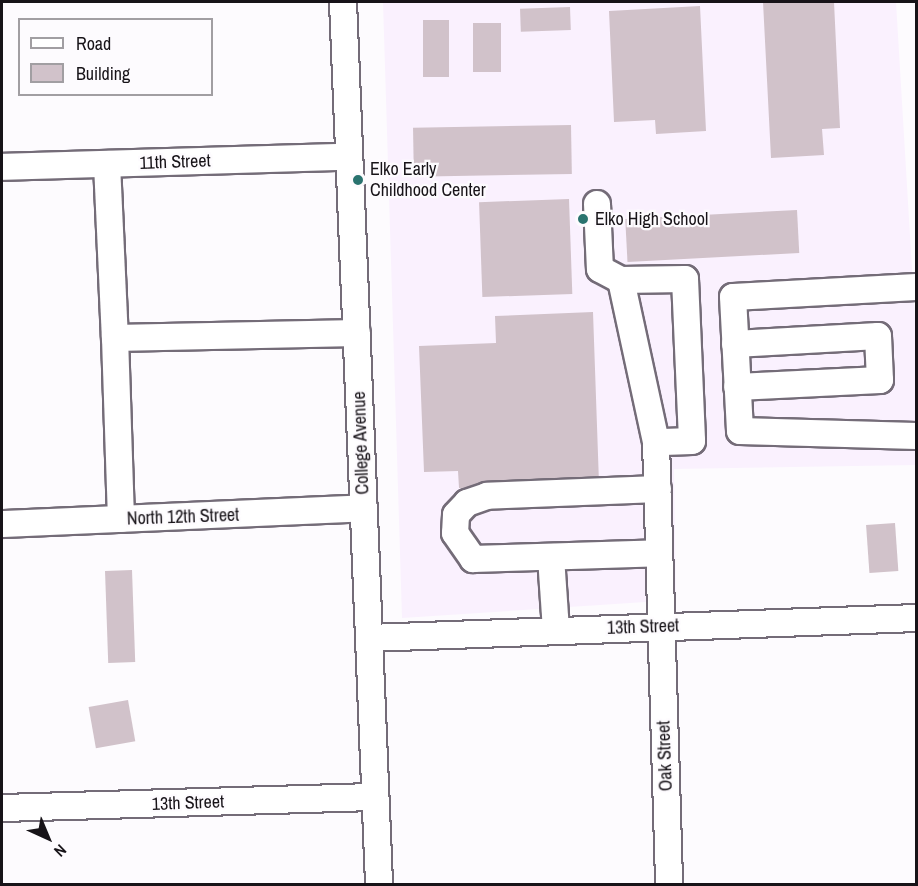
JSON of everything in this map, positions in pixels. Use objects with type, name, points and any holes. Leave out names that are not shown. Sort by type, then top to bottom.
[{"type":"street","name":"College Avenue","points":[[343,2],[379,885]]},
{"type":"street","name":"11th Street","points":[[2,167],[349,157]]},
{"type":"street","points":[[107,164],[121,519]]},
{"type":"street","points":[[597,204],[600,269],[621,280],[685,279],[692,441],[656,442]]},
{"type":"street","name":"Oak Street","points":[[621,280],[656,442],[669,885]]},
{"type":"street","points":[[916,287],[733,297],[740,431],[916,436]]},
{"type":"street","points":[[114,338],[357,333]]},
{"type":"street","points":[[735,344],[878,336],[880,380],[737,387]]},
{"type":"street","points":[[658,489],[487,496],[466,503],[456,515],[455,533],[473,559],[659,553]]},
{"type":"street","name":"North 12th Street","points":[[2,524],[364,508]]},
{"type":"street","points":[[551,557],[556,630]]},
{"type":"street","name":"13th Street","points":[[369,638],[916,618]]},
{"type":"street","name":"13th Street","points":[[2,808],[375,797]]},
{"type":"shaded area","points":[[383,2],[896,2],[916,336],[916,465],[674,469],[676,600],[402,618]]},
{"type":"building","points":[[763,2],[834,2],[840,128],[822,129],[824,155],[771,158]]},
{"type":"building","points":[[700,6],[706,131],[656,134],[655,120],[614,122],[609,11]]},
{"type":"building","points":[[570,7],[571,30],[521,32],[520,9]]},
{"type":"building","points":[[423,20],[449,20],[449,77],[423,77]]},
{"type":"building","points":[[473,23],[501,23],[501,72],[473,72]]},
{"type":"building","points":[[571,125],[572,174],[414,177],[413,128]]},
{"type":"building","points":[[569,199],[572,294],[482,297],[479,202]]},
{"type":"building","points":[[797,210],[799,253],[627,262],[625,219]]},
{"type":"building","points":[[593,312],[599,483],[459,488],[458,471],[424,472],[419,346],[496,343],[495,316]]},
{"type":"building","points":[[895,523],[898,571],[869,573],[866,525]]},
{"type":"building","points":[[132,570],[135,662],[108,663],[105,571]]},
{"type":"building","points":[[128,700],[135,741],[96,748],[89,707]]},
{"type":"place","name":"Elko Early Childhood Center","points":[[358,180]]},
{"type":"place","name":"Elko High School","points":[[583,219]]}]
